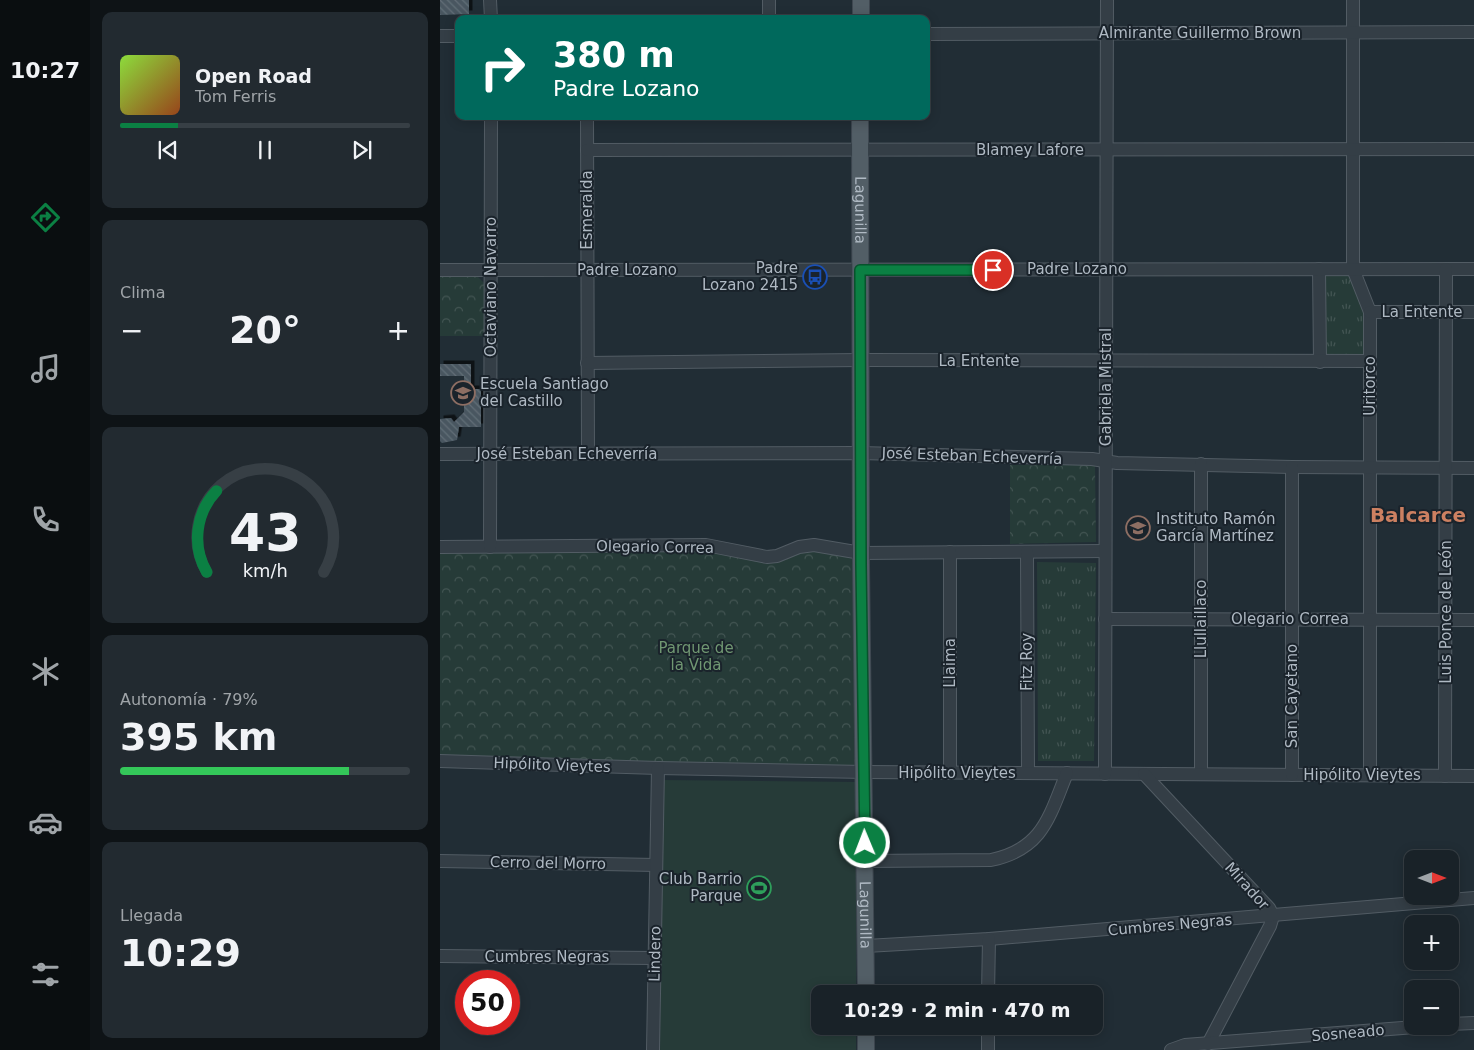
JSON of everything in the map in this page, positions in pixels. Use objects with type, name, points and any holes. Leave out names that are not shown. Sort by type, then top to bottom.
[{"type":"main road","points":[[861,0],[861,15]]},
{"type":"main road","name":"Lagunilla","points":[[860,120],[860,453],[866,985]]},
{"type":"main road","points":[[866,1035],[866,1050]]},
{"type":"street","points":[[490,0],[490,15]]},
{"type":"street","points":[[769,0],[769,15]]},
{"type":"street","name":"Gabriela Mistral","points":[[1105,774],[1107,0]]},
{"type":"street","name":"Uritorco","points":[[1352,0],[1353,269],[1370,312],[1370,775]]},
{"type":"street","name":"Almirante Guillermo Brown","points":[[930,34],[1474,32]]},
{"type":"street","points":[[440,36],[455,36]]},
{"type":"street","name":"Octaviano Navarro","points":[[490,547],[491,120]]},
{"type":"street","name":"Esmeralda","points":[[587,120],[588,453]]},
{"type":"street","name":"Blamey Lafore","points":[[587,150],[1474,149]]},
{"type":"street","points":[[1319,269],[1320,362]]},
{"type":"street","name":"Luis Ponce de León","points":[[1445,776],[1446,269]]},
{"type":"street","name":"Padre Lozano","points":[[440,270],[1474,269]]},
{"type":"street","name":"La Entente","points":[[1370,312],[1474,312]]},
{"type":"street","name":"La Entente","points":[[587,363],[861,360],[1370,362]]},
{"type":"street","name":"José Esteban Echeverría","points":[[440,454],[860,453],[1092,459],[1117,463],[1292,467],[1474,468]]},
{"type":"street","name":"Llullaillaco","points":[[1200,464],[1201,774]]},
{"type":"street","name":"San Cayetano","points":[[1292,467],[1292,775]]},
{"type":"street","name":"Olegario Correa","points":[[440,547],[706,545],[767,558],[814,545],[861,553],[1105,551]]},
{"type":"street","name":"Llaima","points":[[950,552],[950,773]]},
{"type":"street","name":"Fitz Roy","points":[[1027,552],[1028,773]]},
{"type":"street","name":"Olegario Correa","points":[[1105,619],[1474,620]]},
{"type":"street","name":"Hipólito Vieytes","points":[[440,761],[864,772],[1474,776]]},
{"type":"street","name":"Lindero","points":[[653,1050],[658,768]]},
{"type":"street","points":[[865,861],[991,860],[1019,851],[1036,838],[1046,823],[1067,773]]},
{"type":"street","name":"Mirador","points":[[1144,774],[1269,908],[1273,916],[1270,926],[1208,1044]]},
{"type":"street","name":"Cerro del Morro","points":[[440,861],[656,865]]},
{"type":"street","name":"Cumbres Negras","points":[[866,946],[989,940],[1474,898]]},
{"type":"street","points":[[988,985],[989,940]]},
{"type":"street","name":"Cumbres Negras","points":[[440,956],[654,958]]},
{"type":"street","points":[[1459,1024],[1474,1023]]},
{"type":"street","name":"Sosneado","points":[[1171,1050],[1185,1045],[1404,1028]]},
{"type":"street","points":[[988,1035],[988,1050]]},
{"type":"green space","points":[[1349,273],[1365,317],[1366,358],[1324,358],[1323,274]]},
{"type":"green space","points":[[440,277],[478,277],[484,283],[485,336],[440,336]]},
{"type":"green space","points":[[1010,465],[1095,465],[1096,542],[1010,544]]},
{"type":"green space","name":"Parque de la Vida","points":[[706,545],[756,556],[799,547],[861,553],[864,772],[440,761],[440,547]]},
{"type":"green space","points":[[1037,562],[1096,563],[1094,761],[1038,761]]},
{"type":"green space","name":"Club Barrio Parque","points":[[662,780],[857,782],[856,985],[811,985],[811,1035],[856,1035],[856,1050],[660,1050]]},
{"type":"building","points":[[440,0],[469,0],[469,14],[440,15]]},
{"type":"building","points":[[440,364],[471,364],[471,389],[481,389],[481,427],[459,427],[457,440],[442,443],[440,441],[440,419],[451,418],[454,422],[464,412],[464,376],[440,376]]},
{"type":"place","name":"Padre Lozano 2415","points":[[815,277]]},
{"type":"place","name":"Escuela Santiago del Castillo","points":[[463,393]]},
{"type":"place","name":"Instituto Ramón García Martínez","points":[[1138,528]]},
{"type":"place","name":"Club Barrio Parque","points":[[759,888]]},
{"type":"district","name":"Balcarce","points":[[1418,515]]},
{"type":"route","points":[[865,843],[860,473],[860,270],[993,270]]}]
